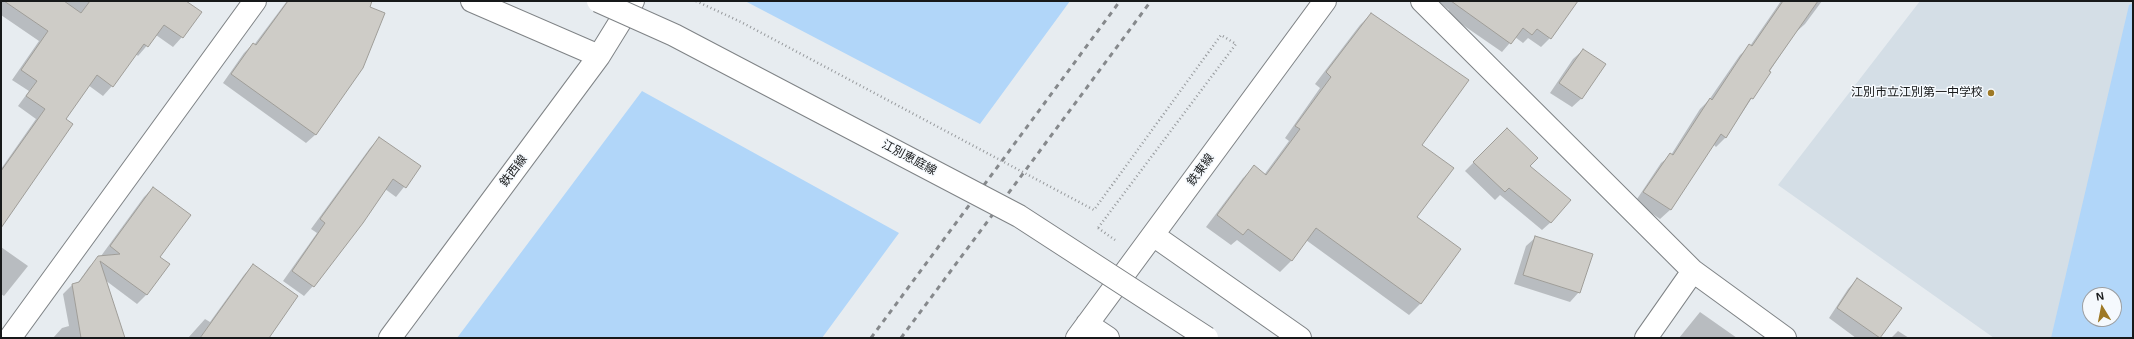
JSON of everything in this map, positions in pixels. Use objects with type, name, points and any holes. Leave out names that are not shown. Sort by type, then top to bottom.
[{"type":"street","points":[[10,338],[255,1]]},
{"type":"street","points":[[472,1],[599,56]]},
{"type":"street","name":"江別恵庭線","points":[[598,1],[674,35],[1019,216],[1207,338]]},
{"type":"street","name":"鉄西線","points":[[390,338],[599,56],[633,1]]},
{"type":"street","name":"鉄東線","points":[[1082,331],[1325,1]]},
{"type":"street","points":[[1422,1],[1693,271],[1785,338]]},
{"type":"street","points":[[1153,235],[1300,338]]},
{"type":"street","points":[[1646,338],[1693,271]]},
{"type":"street","points":[[1082,331],[1108,338]]},
{"type":"path","points":[[696,1],[741,22],[1094,210],[1221,35],[1236,44],[1098,228],[1121,244]]},
{"type":"shaded area","points":[[745,1],[1070,1],[980,124]]},
{"type":"shaded area","name":"江別市立江別第一中学校","points":[[1920,1],[2133,1],[2133,338],[1994,338],[1778,185]]},
{"type":"shaded area","points":[[2133,3],[2133,338],[2051,338],[2129,5]]},
{"type":"shaded area","points":[[642,91],[899,233],[822,338],[457,338]]},
{"type":"building","points":[[4,1],[64,1],[81,13],[90,1],[186,1],[202,12],[183,38],[164,25],[148,47],[144,44],[113,87],[97,75],[66,119],[73,124],[1,228],[1,171],[45,109],[26,96],[37,81],[21,70],[48,31]]},
{"type":"building","points":[[288,1],[372,1],[370,7],[385,13],[363,68],[316,135],[231,74],[253,43],[256,45]]},
{"type":"building","points":[[1451,1],[1578,1],[1551,39],[1537,29],[1532,35],[1523,28],[1511,44]]},
{"type":"building","points":[[1783,1],[1818,1],[1769,71],[1771,72],[1753,99],[1751,98],[1726,138],[1721,134],[1671,210],[1643,192],[1670,153],[1673,155],[1710,98],[1712,100],[1749,44],[1752,46]]},
{"type":"building","points":[[1371,13],[1469,80],[1422,145],[1454,168],[1417,217],[1461,249],[1421,304],[1316,228],[1292,261],[1248,229],[1243,235],[1217,215],[1254,165],[1266,175],[1300,129],[1295,126],[1331,77],[1326,72]]},
{"type":"building","points":[[1583,49],[1606,64],[1582,99],[1559,83]]},
{"type":"building","points":[[1507,128],[1538,158],[1530,166],[1571,200],[1551,223],[1509,188],[1505,192],[1473,162]]},
{"type":"building","points":[[379,137],[421,166],[406,188],[393,179],[363,223],[314,287],[292,271],[325,223],[320,219]]},
{"type":"building","points":[[153,187],[191,215],[160,257],[170,264],[147,295],[100,261],[125,338],[81,338],[72,284],[79,282],[98,256],[120,254],[110,246]]},
{"type":"building","points":[[1535,236],[1593,254],[1580,293],[1523,275]]},
{"type":"building","points":[[253,264],[298,296],[269,338],[200,338]]},
{"type":"building","points":[[1857,278],[1902,308],[1880,338],[1837,308]]},
{"type":"railway","points":[[871,338],[1120,1]]},
{"type":"railway","points":[[901,338],[1151,1]]},
{"type":"place","name":"江別市立江別第一中学校","points":[[1991,93]]}]
